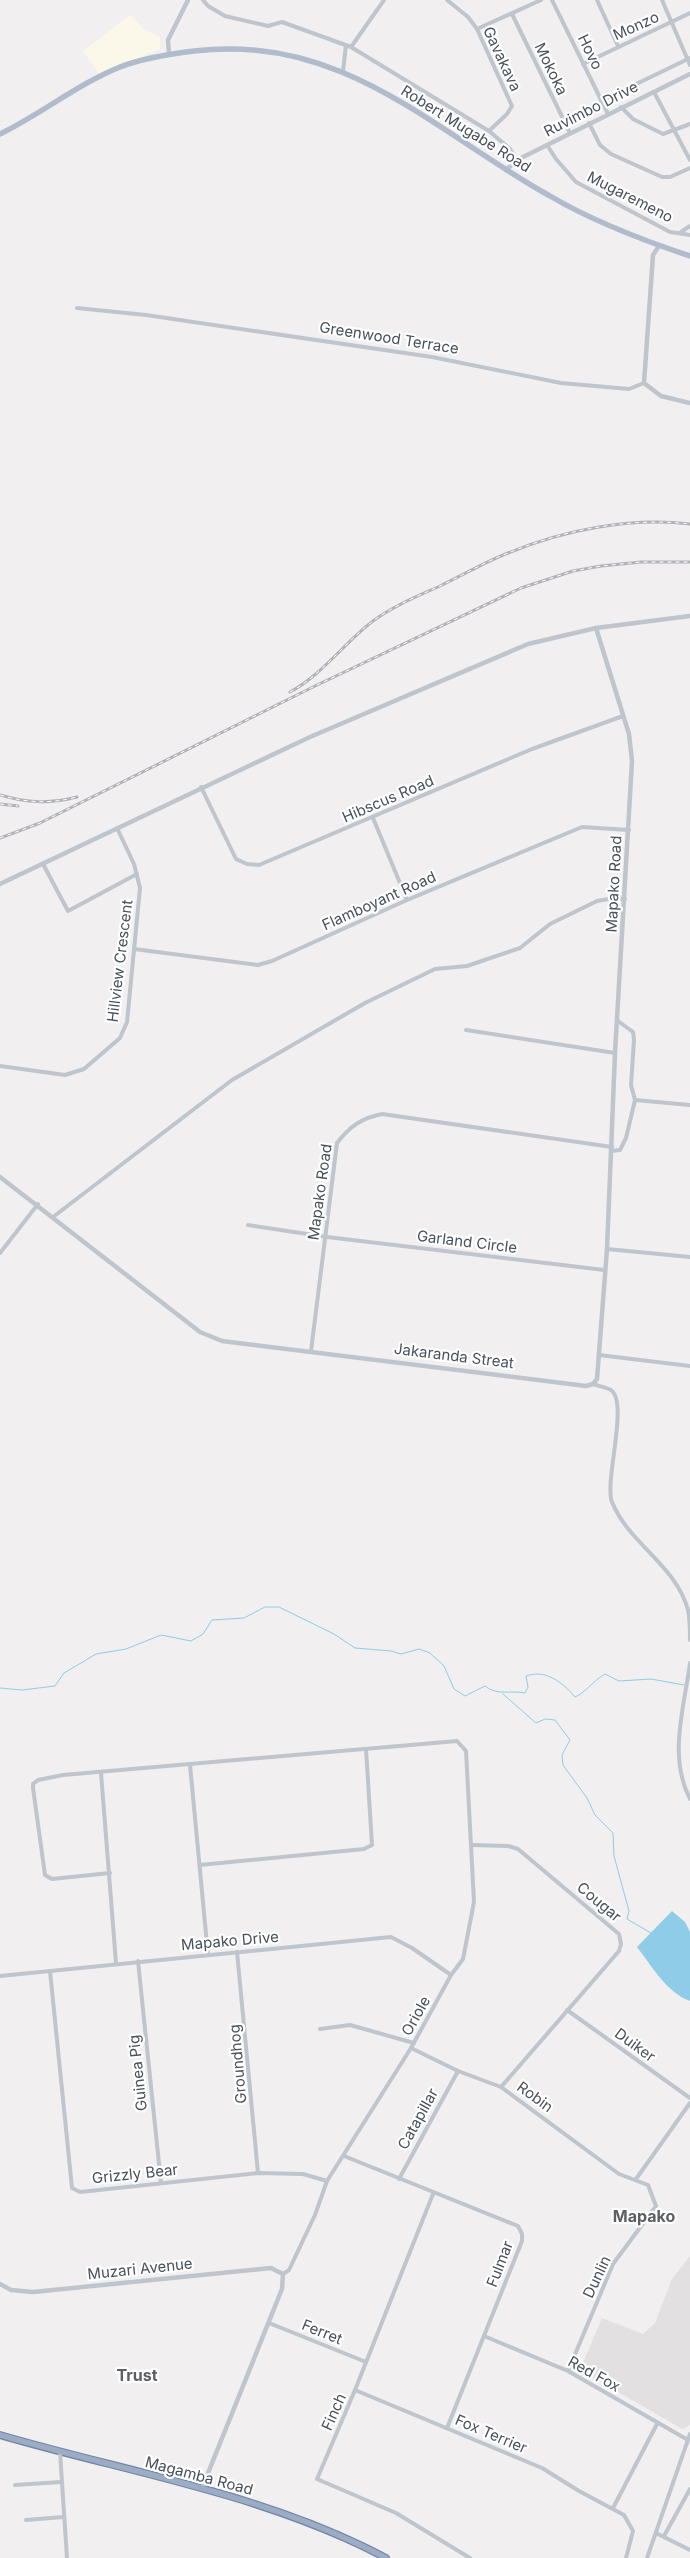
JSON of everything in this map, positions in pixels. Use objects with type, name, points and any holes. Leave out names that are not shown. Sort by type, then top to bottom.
[{"type":"highway","name":"Magamba Road","points":[[0,2435],[202,2488],[285,2512],[350,2539],[386,2558]]},
{"type":"main road","name":"Robert Mugabe Road","points":[[0,134],[121,67],[169,54],[217,48],[301,57],[342,71],[416,109],[506,170],[550,197],[600,222],[659,246],[690,256]]},
{"type":"street","points":[[169,54],[168,40],[188,0]]},
{"type":"street","points":[[203,0],[208,6],[226,16],[268,26],[282,22],[348,46],[489,131],[510,149],[517,160]]},
{"type":"street","name":"Gavakava","points":[[447,0],[468,17],[477,29],[512,106],[507,114],[489,131]]},
{"type":"street","points":[[477,29],[541,0]]},
{"type":"street","name":"Hovo","points":[[552,0],[608,114]]},
{"type":"street","points":[[597,0],[618,46]]},
{"type":"street","points":[[662,0],[689,58],[690,65]]},
{"type":"street","points":[[342,71],[348,46],[381,1]]},
{"type":"street","name":"Mokoka","points":[[512,14],[570,133]]},
{"type":"street","name":"Monzo","points":[[583,64],[690,14]]},
{"type":"street","points":[[601,101],[689,58]]},
{"type":"street","name":"Ruvimbo Drive","points":[[506,170],[517,160],[690,74]]},
{"type":"street","points":[[654,92],[690,160]]},
{"type":"street","points":[[621,107],[633,119],[663,134],[675,132],[690,124]]},
{"type":"street","points":[[589,123],[600,145],[611,154],[654,173],[670,177],[690,168]]},
{"type":"street","name":"Mugaremeno","points":[[548,145],[556,160],[576,182],[670,232],[682,232],[690,235]]},
{"type":"street","points":[[682,232],[690,226]]},
{"type":"street","points":[[659,246],[653,255],[644,383],[661,396],[690,402]]},
{"type":"street","name":"Greenwood Terrace","points":[[77,308],[146,315],[432,357],[561,383],[629,389],[644,383]]},
{"type":"street","points":[[0,884],[201,787],[310,737],[528,644],[596,628],[690,616]]},
{"type":"street","name":"Mapako Road","points":[[593,1384],[597,1379],[607,1249],[615,1053],[632,761],[629,734],[596,628]]},
{"type":"street","name":"Hibscus Road","points":[[201,787],[236,859],[247,864],[259,865],[532,749],[623,716]]},
{"type":"street","points":[[373,818],[406,900]]},
{"type":"street","name":"Flamboyant Road","points":[[134,949],[258,965],[272,962],[406,900],[582,827],[629,830]]},
{"type":"street","name":"Hillview Crescent","points":[[0,1066],[65,1075],[84,1069],[120,1038],[127,1022],[140,888],[137,874],[117,828]]},
{"type":"street","name":"Hillview Crescent","points":[[43,864],[68,911],[137,874]]},
{"type":"street","points":[[53,1217],[232,1080],[365,1003],[435,970],[466,966],[520,948],[550,924],[597,901],[614,898],[625,899]]},
{"type":"street","points":[[612,1149],[620,1150],[626,1138],[634,1100],[631,1085],[633,1032],[618,1021]]},
{"type":"street","points":[[466,1030],[615,1053]]},
{"type":"street","points":[[634,1100],[690,1105]]},
{"type":"street","name":"Mapako Road","points":[[311,1350],[337,1143],[347,1129],[365,1117],[382,1114],[612,1149]]},
{"type":"street","name":"Jakaranda Streat","points":[[0,1177],[38,1204],[200,1332],[222,1341],[311,1350],[586,1386],[593,1384]]},
{"type":"street","points":[[0,1253],[38,1204]]},
{"type":"street","name":"Garland Circle","points":[[248,1225],[326,1237],[604,1270]]},
{"type":"street","points":[[607,1249],[690,1257]]},
{"type":"street","points":[[599,1355],[690,1366]]},
{"type":"street","points":[[593,1384],[612,1391],[617,1399],[618,1418],[611,1500],[626,1524],[675,1580],[689,1610],[690,1640]]},
{"type":"street","points":[[690,1663],[678,1754],[682,1782],[690,1799]]},
{"type":"street","name":"Oriole","points":[[283,2274],[289,2270],[315,2215],[327,2181],[411,2048],[451,1975],[464,1959],[474,1902],[466,1751],[461,1743],[456,1741],[366,1749]]},
{"type":"street","points":[[110,1873],[52,1880],[45,1876],[33,1784],[38,1780],[63,1775],[366,1749],[372,1845],[364,1849],[200,1865]]},
{"type":"street","points":[[190,1765],[208,1955]]},
{"type":"street","points":[[101,1773],[116,1963]]},
{"type":"street","name":"Cougar","points":[[472,1845],[508,1846],[518,1849],[620,1934],[621,1944],[619,1951],[501,2086]]},
{"type":"street","name":"Mapako Drive","points":[[0,1976],[391,1937],[412,1948],[451,1975]]},
{"type":"street","name":"Groundhog","points":[[237,1952],[258,2173]]},
{"type":"street","name":"Guinea Pig","points":[[138,1961],[161,2182]]},
{"type":"street","name":"Grizzly Bear","points":[[50,1971],[72,2188],[80,2192],[258,2173],[303,2174],[327,2181]]},
{"type":"street","name":"Duiker","points":[[567,2010],[690,2098]]},
{"type":"street","points":[[320,2029],[350,2025],[414,2043]]},
{"type":"street","name":"Robin","points":[[411,2048],[458,2071],[501,2086],[619,2174],[636,2180]]},
{"type":"street","name":"Catapillar","points":[[399,2179],[458,2071]]},
{"type":"street","points":[[636,2180],[690,2102]]},
{"type":"street","name":"Fulmar","points":[[344,2156],[433,2194],[518,2226],[522,2234],[522,2242],[447,2428]]},
{"type":"street","name":"Dunlin","points":[[568,2371],[613,2264],[656,2206],[648,2184],[636,2180]]},
{"type":"street","name":"Finch","points":[[433,2194],[356,2390],[317,2479],[396,2513],[470,2558]]},
{"type":"street","name":"Muzari Avenue","points":[[0,2284],[11,2290],[33,2292],[270,2268],[283,2274]]},
{"type":"street","points":[[202,2488],[282,2289],[283,2274]]},
{"type":"street","name":"Ferret","points":[[269,2323],[366,2362]]},
{"type":"street","name":"Red Fox","points":[[484,2336],[568,2371],[657,2424],[688,2440]]},
{"type":"street","name":"Fox Terrier","points":[[356,2390],[542,2468],[579,2492],[613,2508]]},
{"type":"street","points":[[626,2558],[633,2531],[624,2515],[613,2508],[657,2424]]},
{"type":"street","points":[[647,2558],[690,2434]]},
{"type":"street","points":[[60,2452],[67,2558]]},
{"type":"street","points":[[15,2485],[61,2482]]},
{"type":"street","points":[[664,2536],[690,2489]]},
{"type":"street","points":[[26,2520],[63,2517]]},
{"type":"street","points":[[656,2533],[690,2550]]},
{"type":"shaded area","points":[[130,15],[145,30],[160,37],[160,49],[99,74],[83,51]]},
{"type":"shaded area","points":[[690,2256],[690,2425],[682,2429],[584,2372],[582,2365],[602,2318],[643,2334],[655,2323],[672,2279]]},
{"type":"water","points":[[672,1911],[685,1922],[690,1932],[690,2001],[681,1997],[667,1985],[637,1947]]},
{"type":"waterway","points":[[0,1688],[22,1690],[55,1686],[64,1673],[96,1654],[126,1649],[161,1635],[191,1641],[203,1634],[212,1620],[244,1618],[265,1607],[279,1607],[334,1634],[355,1648],[391,1651],[401,1654],[419,1649],[430,1653],[444,1666],[454,1689],[465,1696],[485,1686],[499,1692],[525,1693],[528,1687],[526,1676],[533,1674],[553,1678],[565,1686],[575,1697],[605,1674],[619,1681],[651,1679],[684,1685]]},
{"type":"waterway","points":[[503,1694],[536,1723],[545,1719],[555,1720],[570,1740],[562,1755],[563,1765],[587,1798],[595,1815],[613,1833],[614,1856],[629,1911],[627,1919],[651,1933]]},
{"type":"railway","points":[[290,692],[323,668],[373,621],[406,602],[482,564],[529,545],[598,527],[644,522],[690,524]]},
{"type":"railway","points":[[0,838],[40,823],[315,686],[521,588],[573,571],[601,566],[641,562],[690,562]]},
{"type":"railway","points":[[0,795],[38,802],[77,797]]},
{"type":"railway","points":[[0,804],[18,806]]},
{"type":"district","name":"Mapako","points":[[644,2216]]},
{"type":"district","name":"Trust","points":[[137,2375]]}]
